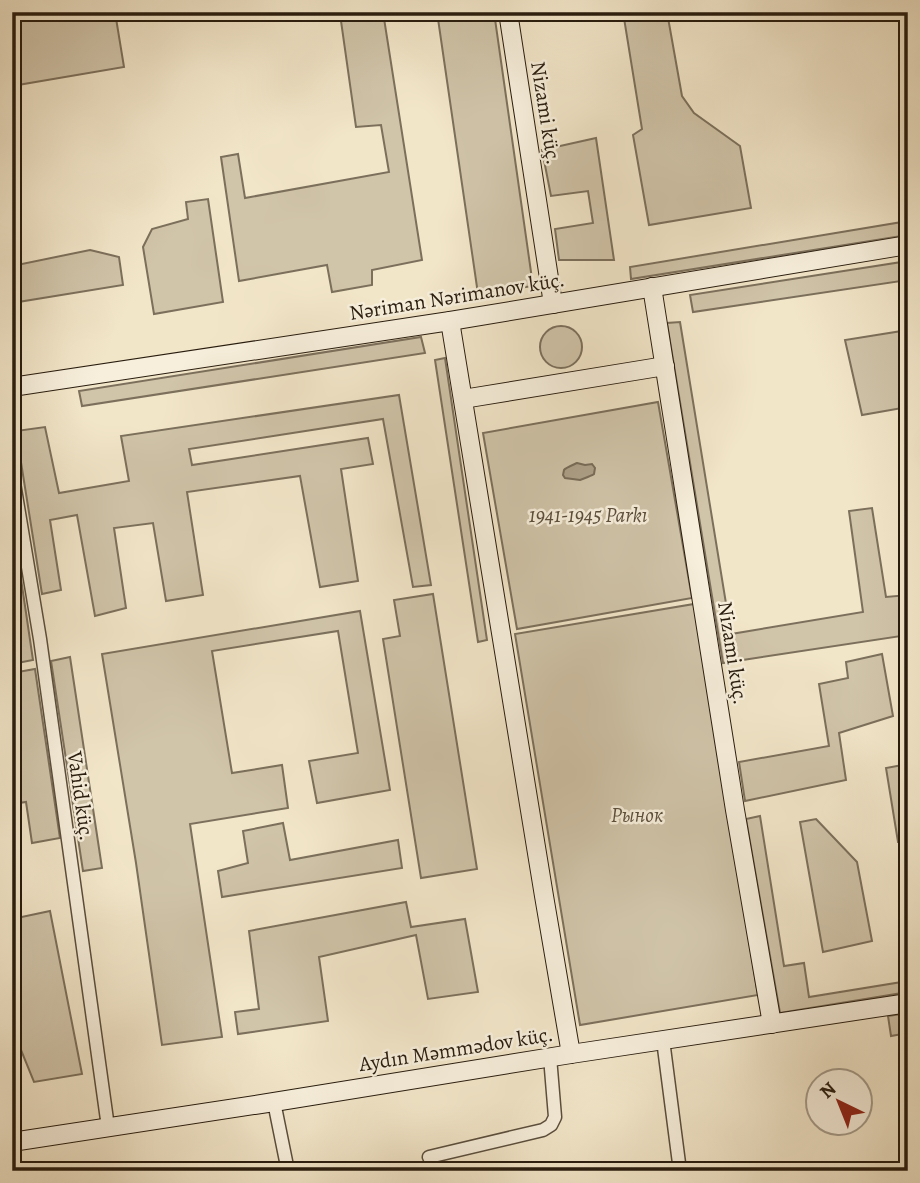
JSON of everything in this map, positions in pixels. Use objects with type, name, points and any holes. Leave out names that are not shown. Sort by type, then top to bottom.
[{"type":"street","name":"Nizami küç.","points":[[508,12],[553,304]]},
{"type":"street","name":"Nəriman Nərimanov küç.","points":[[12,387],[450,321],[908,245]]},
{"type":"street","name":"Nizami küç.","points":[[652,287],[735,810],[772,1024]]},
{"type":"street","points":[[450,321],[571,1054]]},
{"type":"street","points":[[463,399],[665,366]]},
{"type":"street","name":"Vahid küç.","points":[[12,471],[40,639],[108,1127]]},
{"type":"street","name":"Aydın Məmmədov küç.","points":[[12,1142],[908,1003]]},
{"type":"street","points":[[663,1040],[680,1171]]},
{"type":"street","points":[[429,1157],[551,1125],[555,1117],[550,1057]]},
{"type":"street","points":[[274,1102],[288,1171]]},
{"type":"green space","points":[[12,12],[115,12],[124,67],[12,86]]},
{"type":"green space","points":[[383,12],[422,260],[372,270],[372,285],[332,292],[327,265],[239,281],[221,157],[238,154],[245,198],[389,172],[381,125],[356,127],[340,14]]},
{"type":"green space","points":[[437,12],[494,12],[533,286],[478,294]]},
{"type":"green space","points":[[623,12],[667,12],[682,96],[694,113],[740,146],[751,208],[649,225],[633,135],[642,129]]},
{"type":"green space","points":[[596,138],[614,260],[559,260],[555,229],[593,223],[588,191],[551,196],[542,150]]},
{"type":"green space","points":[[208,199],[223,302],[154,314],[143,247],[152,229],[188,219],[186,202]]},
{"type":"green space","points":[[908,221],[908,235],[631,279],[630,267]]},
{"type":"green space","points":[[90,250],[119,257],[123,285],[12,303],[12,266]]},
{"type":"green space","points":[[908,261],[908,280],[693,312],[690,295]]},
{"type":"green space","points":[[680,322],[731,634],[863,612],[849,511],[872,508],[886,597],[908,595],[908,635],[723,663],[667,323]]},
{"type":"green space","points":[[561,326],[576,332],[582,347],[576,362],[561,368],[546,362],[540,347],[546,332]]},
{"type":"green space","points":[[908,330],[908,407],[862,415],[845,340]]},
{"type":"green space","points":[[421,337],[425,353],[82,406],[79,391]]},
{"type":"green space","points":[[445,358],[487,640],[478,642],[435,360]]},
{"type":"green space","points":[[399,395],[431,585],[413,587],[383,419],[189,449],[192,465],[368,438],[373,464],[341,469],[358,581],[320,587],[300,476],[187,492],[203,595],[166,601],[153,523],[114,528],[126,608],[95,616],[77,515],[50,520],[61,590],[42,594],[16,431],[45,427],[59,493],[129,481],[121,436]]},
{"type":"green space","name":"1941-1945 Parkı","points":[[658,402],[692,598],[517,629],[483,433]]},
{"type":"green space","points":[[12,518],[33,660],[12,664]]},
{"type":"green space","points":[[433,594],[477,869],[421,878],[383,639],[400,636],[394,600]]},
{"type":"green space","name":"Рынок","points":[[694,604],[758,995],[580,1025],[515,634]]},
{"type":"green space","points":[[360,611],[390,790],[317,803],[309,761],[358,753],[338,631],[212,651],[232,773],[282,765],[288,808],[190,824],[222,1037],[162,1045],[102,654]]},
{"type":"green space","points":[[882,654],[893,716],[839,733],[846,780],[745,801],[739,762],[829,746],[819,684],[848,678],[846,662]]},
{"type":"green space","points":[[70,657],[102,868],[83,871],[51,661]]},
{"type":"green space","points":[[35,669],[60,838],[32,843],[26,802],[12,804],[12,673]]},
{"type":"green space","points":[[908,764],[908,841],[898,842],[886,768]]},
{"type":"green space","points":[[760,816],[784,966],[804,963],[809,997],[908,981],[908,992],[780,1013],[746,819]]},
{"type":"green space","points":[[816,819],[857,862],[872,941],[823,952],[800,822]]},
{"type":"green space","points":[[283,823],[290,860],[398,840],[402,868],[222,897],[218,871],[248,863],[243,831]]},
{"type":"green space","points":[[406,902],[411,927],[465,919],[478,992],[428,999],[416,935],[319,957],[328,1021],[238,1034],[235,1012],[259,1009],[249,931]]},
{"type":"green space","points":[[50,911],[82,1074],[34,1082],[12,1028],[12,919]]},
{"type":"green space","points":[[908,1013],[908,1033],[891,1036],[888,1016]]},
{"type":"shaded area","points":[[577,463],[592,464],[595,468],[594,474],[580,480],[565,478],[564,470]]}]
